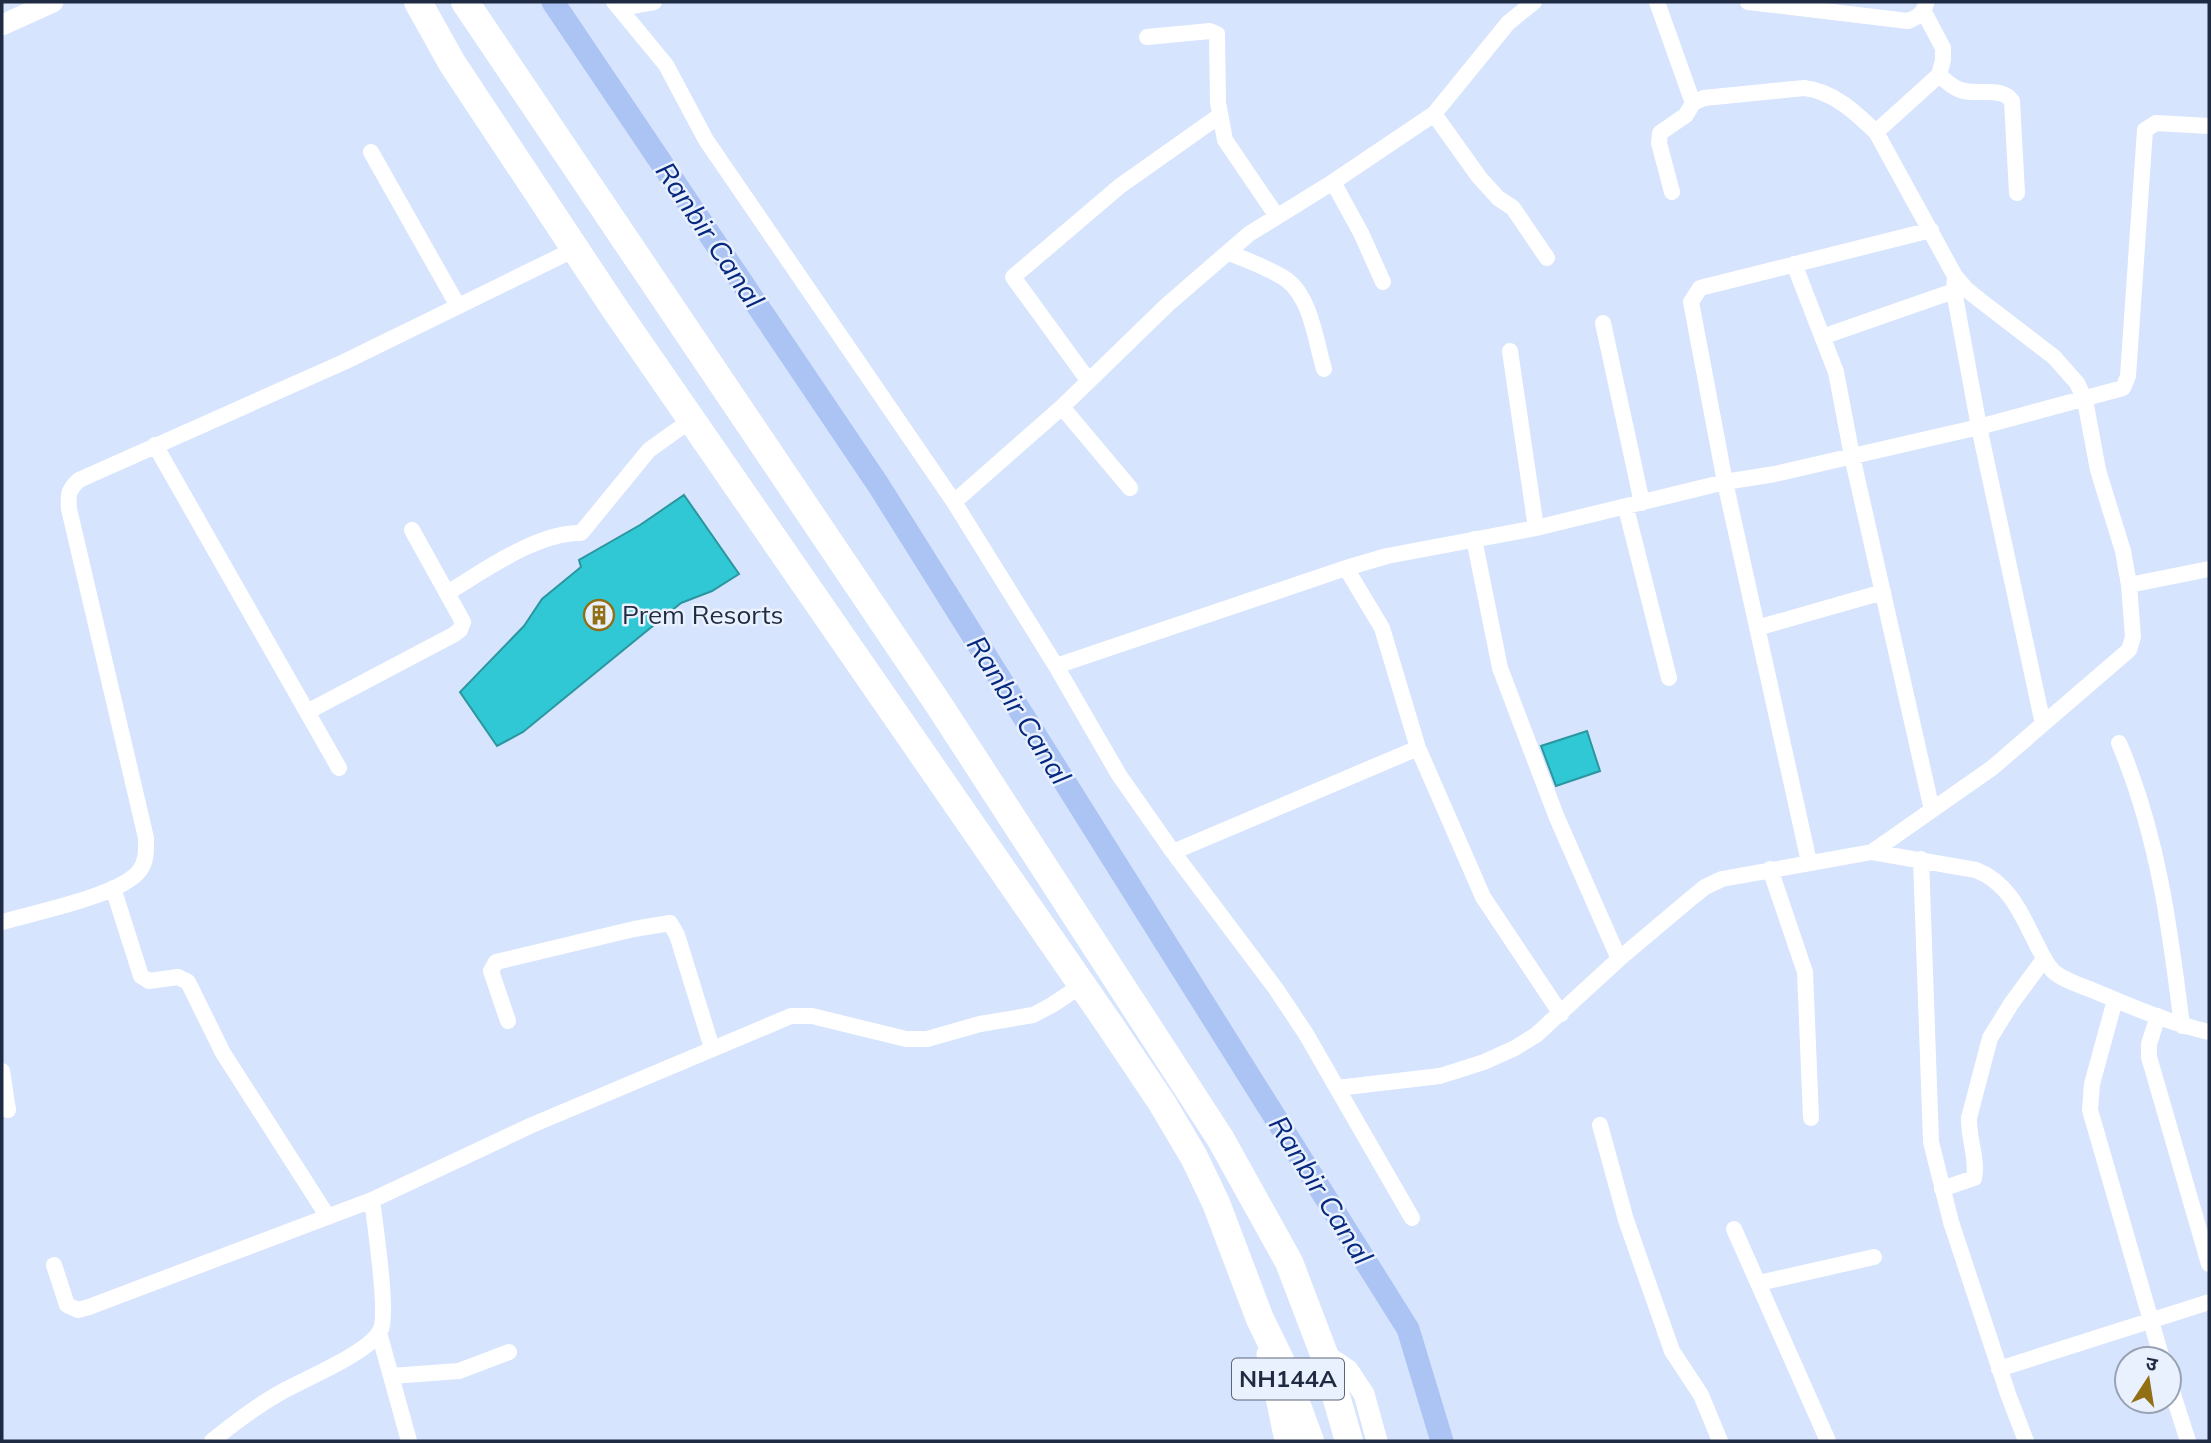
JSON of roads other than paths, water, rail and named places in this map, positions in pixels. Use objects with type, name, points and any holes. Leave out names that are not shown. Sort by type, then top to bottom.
[{"type":"highway","points":[[418,2],[452,63],[575,249],[1162,1103],[1194,1157],[1216,1203],[1260,1319]]},
{"type":"highway","name":"NH144A","points":[[465,2],[939,705],[1220,1138],[1289,1262],[1324,1354],[1349,1441]]},
{"type":"highway","name":"NH144A","points":[[1260,1319],[1282,1362],[1310,1441]]},
{"type":"street","points":[[2,25],[52,2]]},
{"type":"street","points":[[617,5],[654,2]]},
{"type":"street","points":[[954,502],[1062,407],[1167,305],[1228,252],[1276,215],[1333,182],[1434,114],[1507,23],[1534,2]]},
{"type":"street","points":[[1657,2],[1693,103]]},
{"type":"street","points":[[1748,2],[1908,20],[1917,18],[1925,7]]},
{"type":"street","points":[[617,5],[666,65],[706,140],[954,502],[1056,666],[1119,775],[1306,1034],[1412,1217]]},
{"type":"street","points":[[1875,132],[1939,75],[1943,48],[1925,7]]},
{"type":"street","points":[[1146,37],[1210,31],[1217,34],[1219,116],[1225,140],[1276,215]]},
{"type":"street","points":[[1939,75],[1957,89],[2005,94],[2012,101],[2017,193]]},
{"type":"street","points":[[1672,192],[1659,143],[1660,133],[1686,115],[1693,103],[1715,96],[1816,89],[1827,93],[1875,132],[1931,230],[1955,284],[1979,427],[2043,724]]},
{"type":"street","points":[[1434,114],[1479,177],[1498,198],[1513,208],[1547,258]]},
{"type":"street","points":[[1088,380],[1013,277],[1120,186],[1219,116]]},
{"type":"street","points":[[1056,666],[1387,556],[1536,528],[1725,482],[1775,474],[1979,427],[2123,388],[2128,376],[2145,130],[2156,123],[2209,126]]},
{"type":"street","points":[[370,152],[458,306]]},
{"type":"street","points":[[1333,182],[1361,233],[1382,282]]},
{"type":"street","points":[[1809,862],[1725,482],[1691,302],[1700,288],[1931,230]]},
{"type":"street","points":[[2,922],[89,898],[113,888],[139,872],[144,861],[145,838],[75,535],[68,495],[71,488],[79,480],[344,362],[575,249]]},
{"type":"street","points":[[1228,252],[1283,278],[1296,288],[1306,307],[1324,369]]},
{"type":"street","points":[[1794,264],[1836,372],[1882,593],[1932,810]]},
{"type":"street","points":[[1822,337],[1955,284],[1966,289],[2067,369],[2085,400],[2098,470],[2123,551],[2129,585],[2133,637],[2129,650],[1992,768],[1872,852]]},
{"type":"street","points":[[1603,323],[1642,503]]},
{"type":"street","points":[[1510,351],[1536,528]]},
{"type":"street","points":[[1062,407],[1130,488]]},
{"type":"street","points":[[447,593],[539,542],[566,533],[580,533],[649,450],[691,420]]},
{"type":"street","points":[[155,445],[340,768]]},
{"type":"street","points":[[1626,508],[1669,678]]},
{"type":"street","points":[[307,712],[460,630],[463,622],[412,530]]},
{"type":"street","points":[[1474,540],[1500,668],[1557,818],[1619,959]]},
{"type":"street","points":[[1346,568],[1382,628],[1418,748],[1483,897],[1561,1014]]},
{"type":"street","points":[[2129,585],[2209,571]]},
{"type":"street","points":[[1757,628],[1882,593]]},
{"type":"street","points":[[2119,743],[2130,768],[2152,839],[2167,907],[2182,1026]]},
{"type":"street","points":[[1173,852],[1418,748]]},
{"type":"street","points":[[1337,1088],[1418,1080],[1484,1062],[1536,1035],[1619,959],[1705,887],[1722,879],[1872,852],[1921,859],[1990,875],[2009,893],[2053,971],[2115,1000],[2182,1026],[2209,1032]]},
{"type":"street","points":[[1921,859],[1930,1142],[1942,1189],[1999,1369],[2026,1441]]},
{"type":"street","points":[[1770,869],[1805,972],[1811,1118]]},
{"type":"street","points":[[113,888],[141,976],[149,981],[178,977],[188,982],[223,1053],[328,1217]]},
{"type":"street","points":[[508,1021],[491,971],[496,962],[670,923],[677,935],[712,1048]]},
{"type":"street","points":[[1942,1189],[1973,1178],[1975,1170],[1969,1118],[1990,1038],[2044,959]]},
{"type":"street","points":[[54,1265],[67,1305],[78,1310],[372,1200],[532,1125],[712,1048],[799,1015],[906,1039],[927,1039],[980,1024],[1033,1014],[1082,985]]},
{"type":"street","points":[[2115,1000],[2092,1084],[2090,1110],[2157,1345]]},
{"type":"street","points":[[2158,1016],[2149,1044],[2149,1058],[2209,1264]]},
{"type":"street","points":[[2,1071],[8,1110]]},
{"type":"street","points":[[1600,1125],[1626,1220],[1672,1351],[1701,1395],[1720,1441]]},
{"type":"street","points":[[212,1441],[230,1435],[278,1394],[367,1345],[379,1333],[382,1303],[372,1200]]},
{"type":"street","points":[[1734,1229],[1828,1441]]},
{"type":"street","points":[[1759,1283],[1874,1257]]},
{"type":"street","points":[[1999,1369],[2209,1302]]},
{"type":"street","points":[[1260,1319],[1285,1441]]},
{"type":"street","points":[[379,1333],[409,1441]]},
{"type":"street","points":[[391,1376],[460,1371],[509,1352]]},
{"type":"street","points":[[1324,1354],[1348,1370],[1364,1394],[1377,1441]]},
{"type":"street","points":[[2180,1415],[2188,1441]]},
{"type":"waterway","name":"Ranbir Canal","points":[[553,2],[879,486],[1408,1329],[1442,1441]]},
{"type":"place","name":"Prem Resorts","points":[[599,615]]}]
